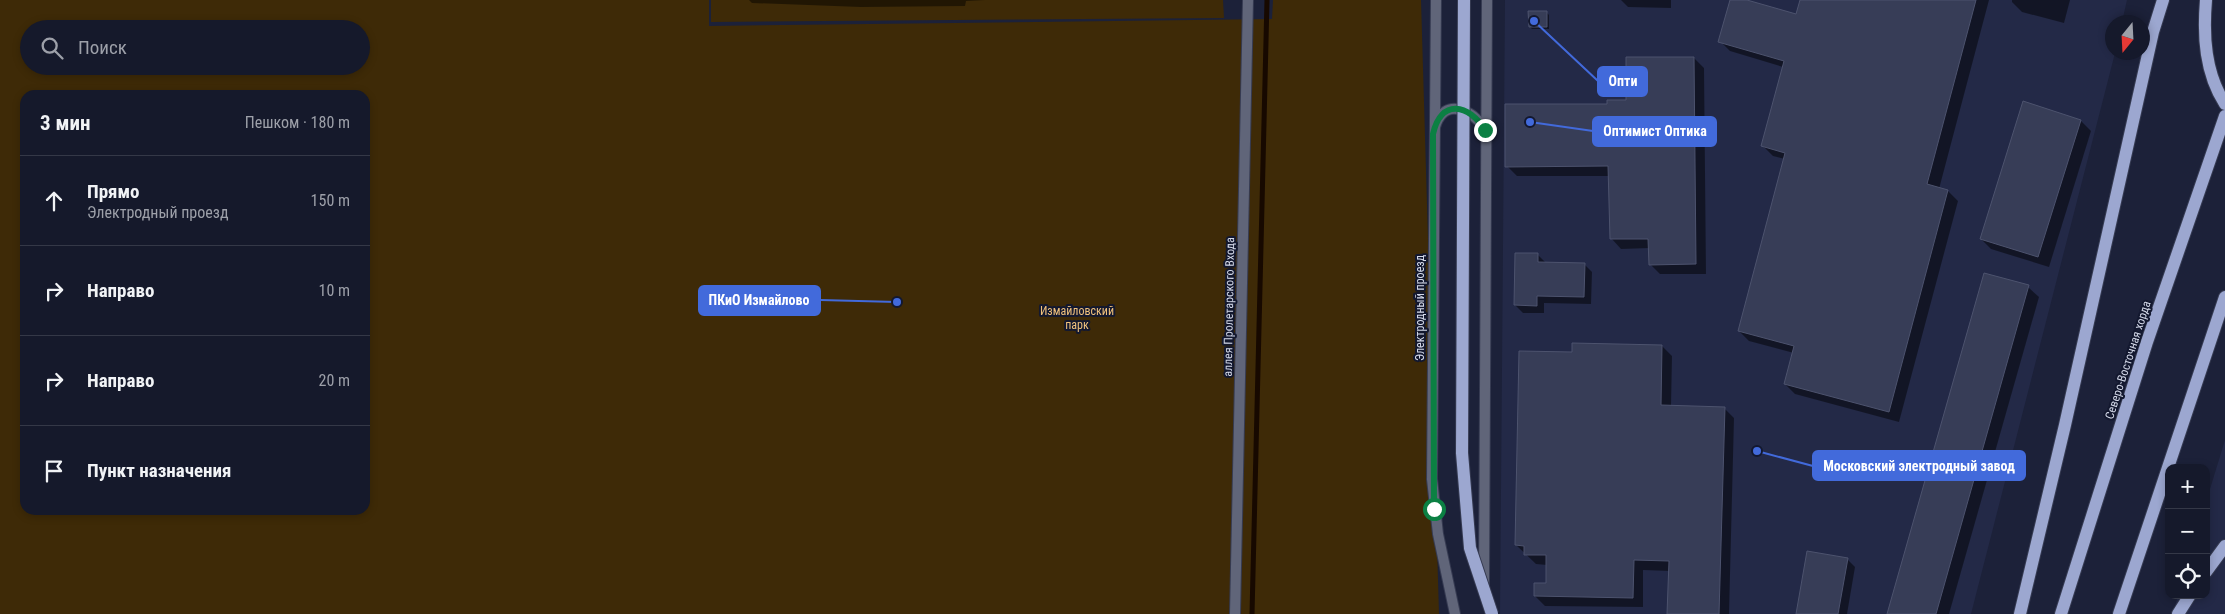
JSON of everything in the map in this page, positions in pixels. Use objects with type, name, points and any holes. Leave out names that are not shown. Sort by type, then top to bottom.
[{"type":"main road","points":[[1464,0],[1462,453],[1470,548],[1492,614]]},
{"type":"main road","points":[[2020,614],[2065,425],[2153,32],[2163,0]]},
{"type":"main road","points":[[2206,0],[2204,25],[2207,61],[2225,104]]},
{"type":"main road","name":"Северо-Восточная хорда","points":[[2060,614],[2147,342],[2225,116]]},
{"type":"main road","points":[[2119,614],[2225,297]]},
{"type":"main road","points":[[2200,368],[2225,324]]},
{"type":"main road","points":[[2210,567],[2225,546]]},
{"type":"main road","points":[[2178,614],[2187,599]]},
{"type":"street","name":"аллея Пролетарского Входа","points":[[1235,614],[1248,0]]},
{"type":"street","name":"Электродный проезд","points":[[1436,0],[1433,134],[1432,479],[1438,534],[1455,614]]},
{"type":"street","points":[[1484,614],[1487,0]]},
{"type":"street","points":[[1433,134],[1441,114],[1448,109],[1468,112],[1478,118],[1485,130]]},
{"type":"shaded area","points":[[1505,0],[2127,0],[2124,15],[2105,15],[2105,60],[2113,60],[1971,614],[1500,614]]},
{"type":"shaded area","points":[[2225,440],[2225,614],[2173,614],[2177,599],[2210,599],[2210,489]]},
{"type":"green space","name":"Измайловский парк","points":[[0,0],[709,0],[709,26],[1272,19],[1273,0],[1421,0],[1439,614],[0,614]]},
{"type":"green space","points":[[711,0],[1223,0],[1224,18],[711,22]]},
{"type":"building","points":[[1730,0],[1747,0],[1796,14],[1800,0],[1976,0],[1927,184],[1948,190],[1889,412],[1784,384],[1794,346],[1738,331],[1785,153],[1761,146],[1784,61],[1718,42]]},
{"type":"building","points":[[1528,11],[1547,11],[1547,27],[1529,27]]},
{"type":"building","points":[[1626,57],[1694,57],[1696,264],[1649,265],[1648,239],[1610,239],[1608,166],[1505,167],[1505,104],[1607,104],[1607,100],[1626,100]]},
{"type":"building","points":[[2023,101],[2081,120],[2038,257],[1980,239]]},
{"type":"building","points":[[1515,253],[1538,253],[1538,262],[1585,263],[1584,297],[1537,296],[1537,306],[1514,305]]},
{"type":"building","points":[[1984,273],[2029,285],[1936,614],[1887,614]]},
{"type":"building","points":[[1572,343],[1662,345],[1661,405],[1725,407],[1719,614],[1667,614],[1669,561],[1634,560],[1633,598],[1534,596],[1534,583],[1546,583],[1546,555],[1524,555],[1524,546],[1515,545],[1519,351],[1572,352]]},
{"type":"building","points":[[1807,551],[1848,558],[1838,614],[1796,614]]},
{"type":"waterway","points":[[1252,614],[1267,0]]},
{"type":"place","name":"Опти","points":[[1534,21]]},
{"type":"place","name":"Оптимист Оптика","points":[[1530,122]]},
{"type":"place","name":"ПКиО Измайлово","points":[[897,302]]},
{"type":"place","name":"Московский электродный завод","points":[[1757,451]]},
{"type":"route","points":[[1434,509],[1432,479],[1433,134],[1441,114],[1448,109],[1459,109],[1468,112],[1478,118],[1485,130]]}]
